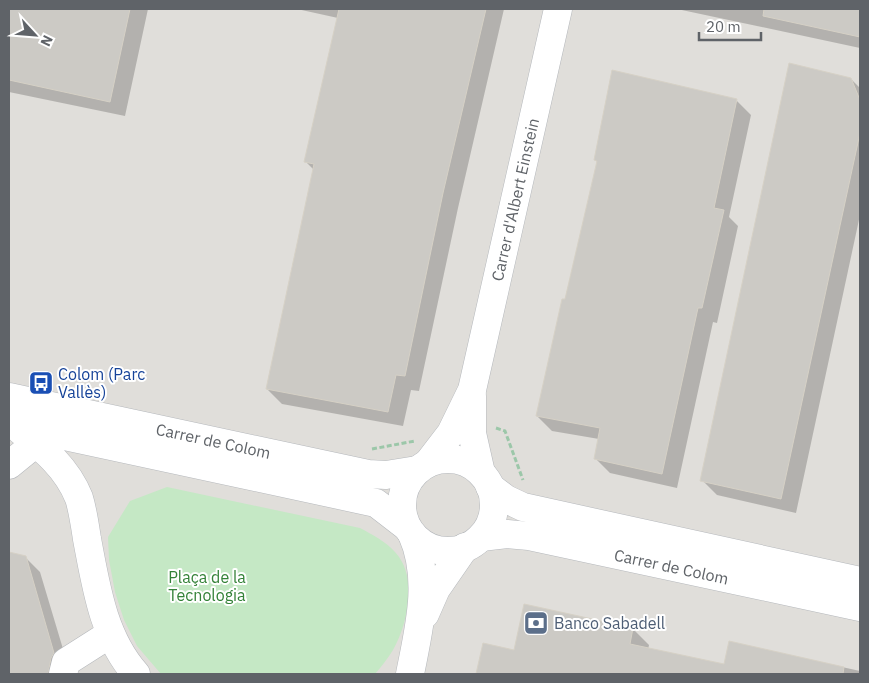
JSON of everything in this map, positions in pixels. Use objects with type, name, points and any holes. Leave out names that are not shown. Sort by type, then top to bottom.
[{"type":"street","name":"Carrer d'Albert Einstein","points":[[486,480],[472,433],[472,390],[558,9]]},
{"type":"street","name":"Carrer d'Albert Einstein","points":[[423,467],[451,433],[472,390]]},
{"type":"street","name":"Carrer de Colom","points":[[9,397],[368,474],[386,475],[423,467]]},
{"type":"street","name":"Carrer de Colom","points":[[12,425],[376,503],[409,531]]},
{"type":"street","points":[[12,425],[51,454],[79,498],[102,607],[110,634],[116,646],[136,674]]},
{"type":"street","points":[[9,465],[36,442]]},
{"type":"street","points":[[408,668],[421,622],[436,589],[473,542],[490,524],[494,508],[486,480],[472,466],[456,460],[439,460],[423,467],[407,484],[402,501],[422,572],[421,622]]},
{"type":"street","name":"Carrer de Colom","points":[[486,480],[506,499],[523,507],[860,581]]},
{"type":"street","points":[[409,531],[433,549],[446,551],[473,542]]},
{"type":"street","name":"Carrer de Colom","points":[[473,542],[507,534],[529,536],[860,607]]},
{"type":"street","points":[[63,674],[66,662],[110,634]]},
{"type":"shaded area","points":[[9,9],[860,9],[860,674],[9,674]]},
{"type":"green space","name":"Plaça de la Tecnologia","points":[[167,487],[360,528],[379,538],[391,548],[402,562],[406,574],[408,600],[403,627],[398,639],[391,653],[375,674],[161,674],[137,646],[124,620],[115,592],[109,560],[108,537],[130,501]]},
{"type":"building","points":[[9,9],[130,9],[110,102],[9,80]]},
{"type":"building","points":[[339,9],[486,9],[443,193],[405,376],[396,375],[388,412],[266,389],[314,164],[304,162]]},
{"type":"building","points":[[764,9],[860,9],[860,37],[763,16]]},
{"type":"building","points":[[789,63],[851,78],[860,100],[860,133],[781,499],[700,481]]},
{"type":"building","points":[[612,70],[737,99],[714,208],[724,210],[702,308],[698,308],[662,474],[594,459],[600,428],[536,416],[562,299],[565,299],[597,161],[594,160]]},
{"type":"building","points":[[9,552],[26,556],[54,653],[51,658],[48,674],[9,674]]},
{"type":"building","points":[[524,604],[633,628],[630,644],[724,664],[729,641],[844,667],[843,674],[476,674],[483,643],[514,650]]},
{"type":"place","name":"Colom (Parc Vallès)","points":[[41,383]]},
{"type":"place","name":"Banco Sabadell","points":[[536,623]]}]
